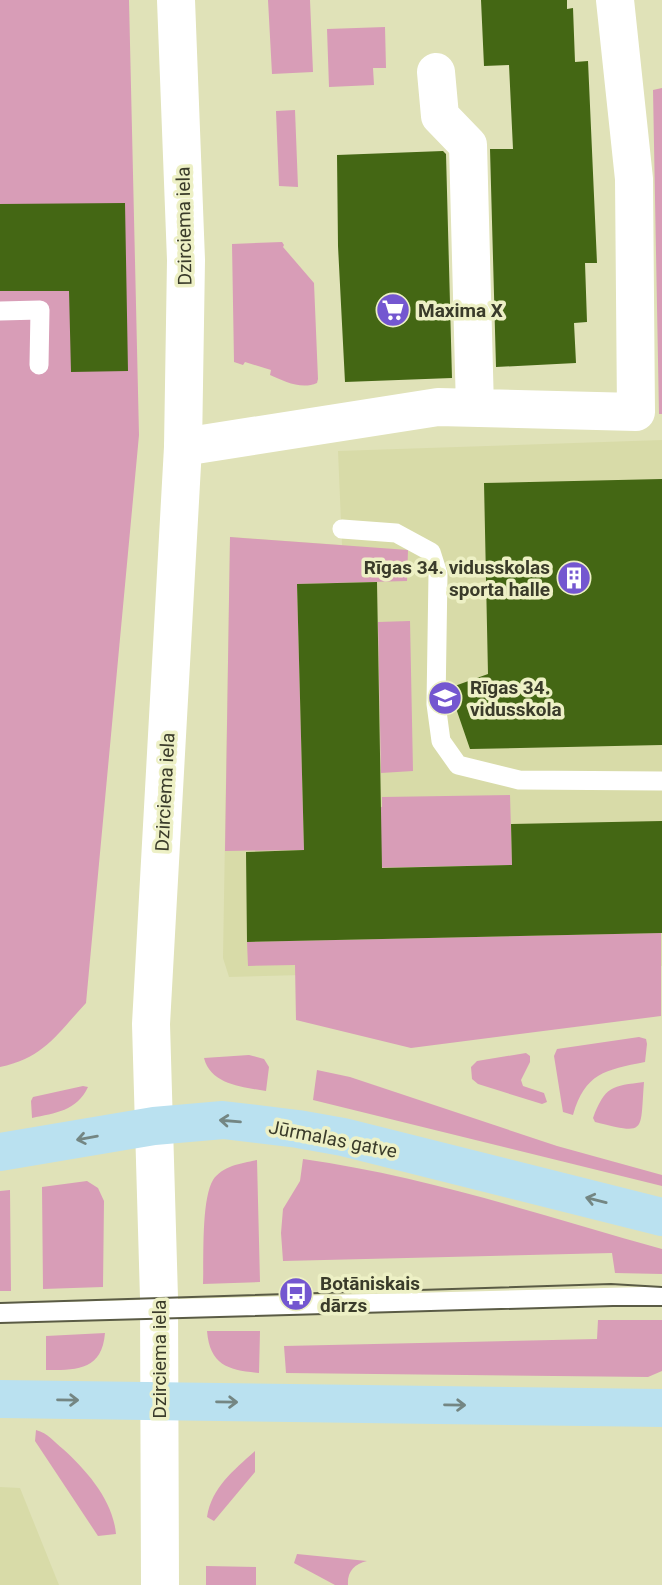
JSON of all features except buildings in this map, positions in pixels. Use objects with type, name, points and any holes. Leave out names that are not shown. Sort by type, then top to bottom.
[{"type":"main road","name":"Jūrmalas gatve","points":[[0,1152],[154,1126],[223,1120],[343,1137],[662,1217]]},
{"type":"main road","points":[[0,1399],[662,1408]]},
{"type":"street","name":"Dzirciema iela","points":[[160,1585],[159,1308],[151,1024],[183,447],[186,260],[176,0]]},
{"type":"street","points":[[183,447],[438,407],[636,412],[634,179],[615,0]]},
{"type":"street","points":[[436,72],[440,116],[468,145],[475,408]]},
{"type":"lane","points":[[0,311],[40,310],[39,365]]},
{"type":"lane","points":[[342,529],[396,533],[431,552],[438,574],[436,704],[441,741],[458,765],[519,780],[662,781]]},
{"type":"lane","points":[[0,1313],[662,1296]]},
{"type":"shaded area","points":[[0,0],[129,0],[139,435],[86,1003],[58,1035],[39,1051],[28,1058],[0,1067]]},
{"type":"shaded area","points":[[268,0],[310,0],[313,72],[272,74]]},
{"type":"shaded area","points":[[385,27],[386,68],[373,68],[374,85],[329,87],[327,29]]},
{"type":"shaded area","points":[[662,88],[662,414],[659,414],[653,90]]},
{"type":"shaded area","points":[[295,110],[298,187],[279,186],[276,111]]},
{"type":"shaded area","points":[[282,242],[283,247],[314,283],[318,379],[317,383],[311,385],[293,384],[270,375],[271,370],[245,362],[243,365],[234,362],[232,244]]},
{"type":"shaded area","name":"Rīgas 34. vidusskola","points":[[662,440],[662,966],[229,977],[223,958],[230,537],[342,545],[338,451]]},
{"type":"shaded area","points":[[230,537],[408,550],[407,581],[297,584],[304,850],[225,851]]},
{"type":"shaded area","points":[[410,621],[413,771],[381,773],[378,622]]},
{"type":"shaded area","points":[[510,795],[512,865],[366,868],[365,807],[382,807],[382,797]]},
{"type":"shaded area","points":[[661,933],[661,1016],[411,1048],[296,1020],[295,965],[248,966],[247,942]]},
{"type":"shaded area","points":[[639,1037],[646,1039],[645,1062],[598,1076],[584,1090],[573,1115],[563,1112],[554,1056],[557,1049]]},
{"type":"shaded area","points":[[526,1053],[530,1056],[530,1062],[521,1080],[523,1086],[544,1093],[547,1102],[542,1104],[478,1084],[472,1079],[471,1067],[477,1061]]},
{"type":"shaded area","points":[[249,1055],[264,1059],[269,1067],[266,1091],[238,1086],[221,1079],[213,1074],[204,1058]]},
{"type":"shaded area","points":[[317,1070],[350,1077],[557,1146],[662,1175],[662,1186],[313,1100]]},
{"type":"shaded area","points":[[644,1082],[638,1126],[632,1129],[595,1122],[593,1118],[606,1094],[617,1087]]},
{"type":"shaded area","points":[[88,1087],[72,1106],[32,1118],[33,1097]]},
{"type":"shaded area","points":[[303,1159],[439,1186],[662,1249],[662,1274],[615,1273],[612,1253],[283,1261],[283,1209],[300,1181]]},
{"type":"shaded area","points":[[257,1160],[260,1282],[203,1284],[203,1246],[209,1189],[217,1175],[227,1168]]},
{"type":"shaded area","points":[[87,1181],[98,1188],[104,1201],[103,1287],[43,1289],[42,1187]]},
{"type":"shaded area","points":[[10,1190],[11,1291],[0,1291],[0,1191]]},
{"type":"shaded area","points":[[598,1320],[662,1320],[662,1371],[648,1377],[286,1373],[284,1346],[597,1339]]},
{"type":"shaded area","points":[[207,1331],[260,1331],[259,1373],[230,1368],[223,1364],[212,1352]]},
{"type":"shaded area","points":[[105,1333],[99,1355],[86,1366],[46,1370],[46,1336]]},
{"type":"shaded area","points":[[36,1430],[51,1438],[90,1477],[110,1509],[116,1534],[98,1536],[35,1441]]},
{"type":"shaded area","points":[[255,1451],[255,1472],[214,1521],[207,1517],[219,1488]]},
{"type":"shaded area","points":[[0,1487],[20,1488],[59,1585],[0,1585]]},
{"type":"shaded area","points":[[297,1554],[367,1561],[352,1569],[348,1585],[335,1585],[294,1563]]},
{"type":"shaded area","points":[[206,1566],[256,1567],[256,1585],[206,1585]]},
{"type":"tram line","points":[[0,1303],[611,1284],[662,1287]]},
{"type":"tram line","points":[[0,1323],[662,1306]]},
{"type":"place","name":"Maxima X","points":[[393,310]]},
{"type":"place","name":"Rīgas 34. vidusskolas sporta halle","points":[[574,578]]},
{"type":"place","name":"Rīgas 34. vidusskola","points":[[445,698]]},
{"type":"place","name":"Botāniskais dārzs","points":[[296,1294]]}]
